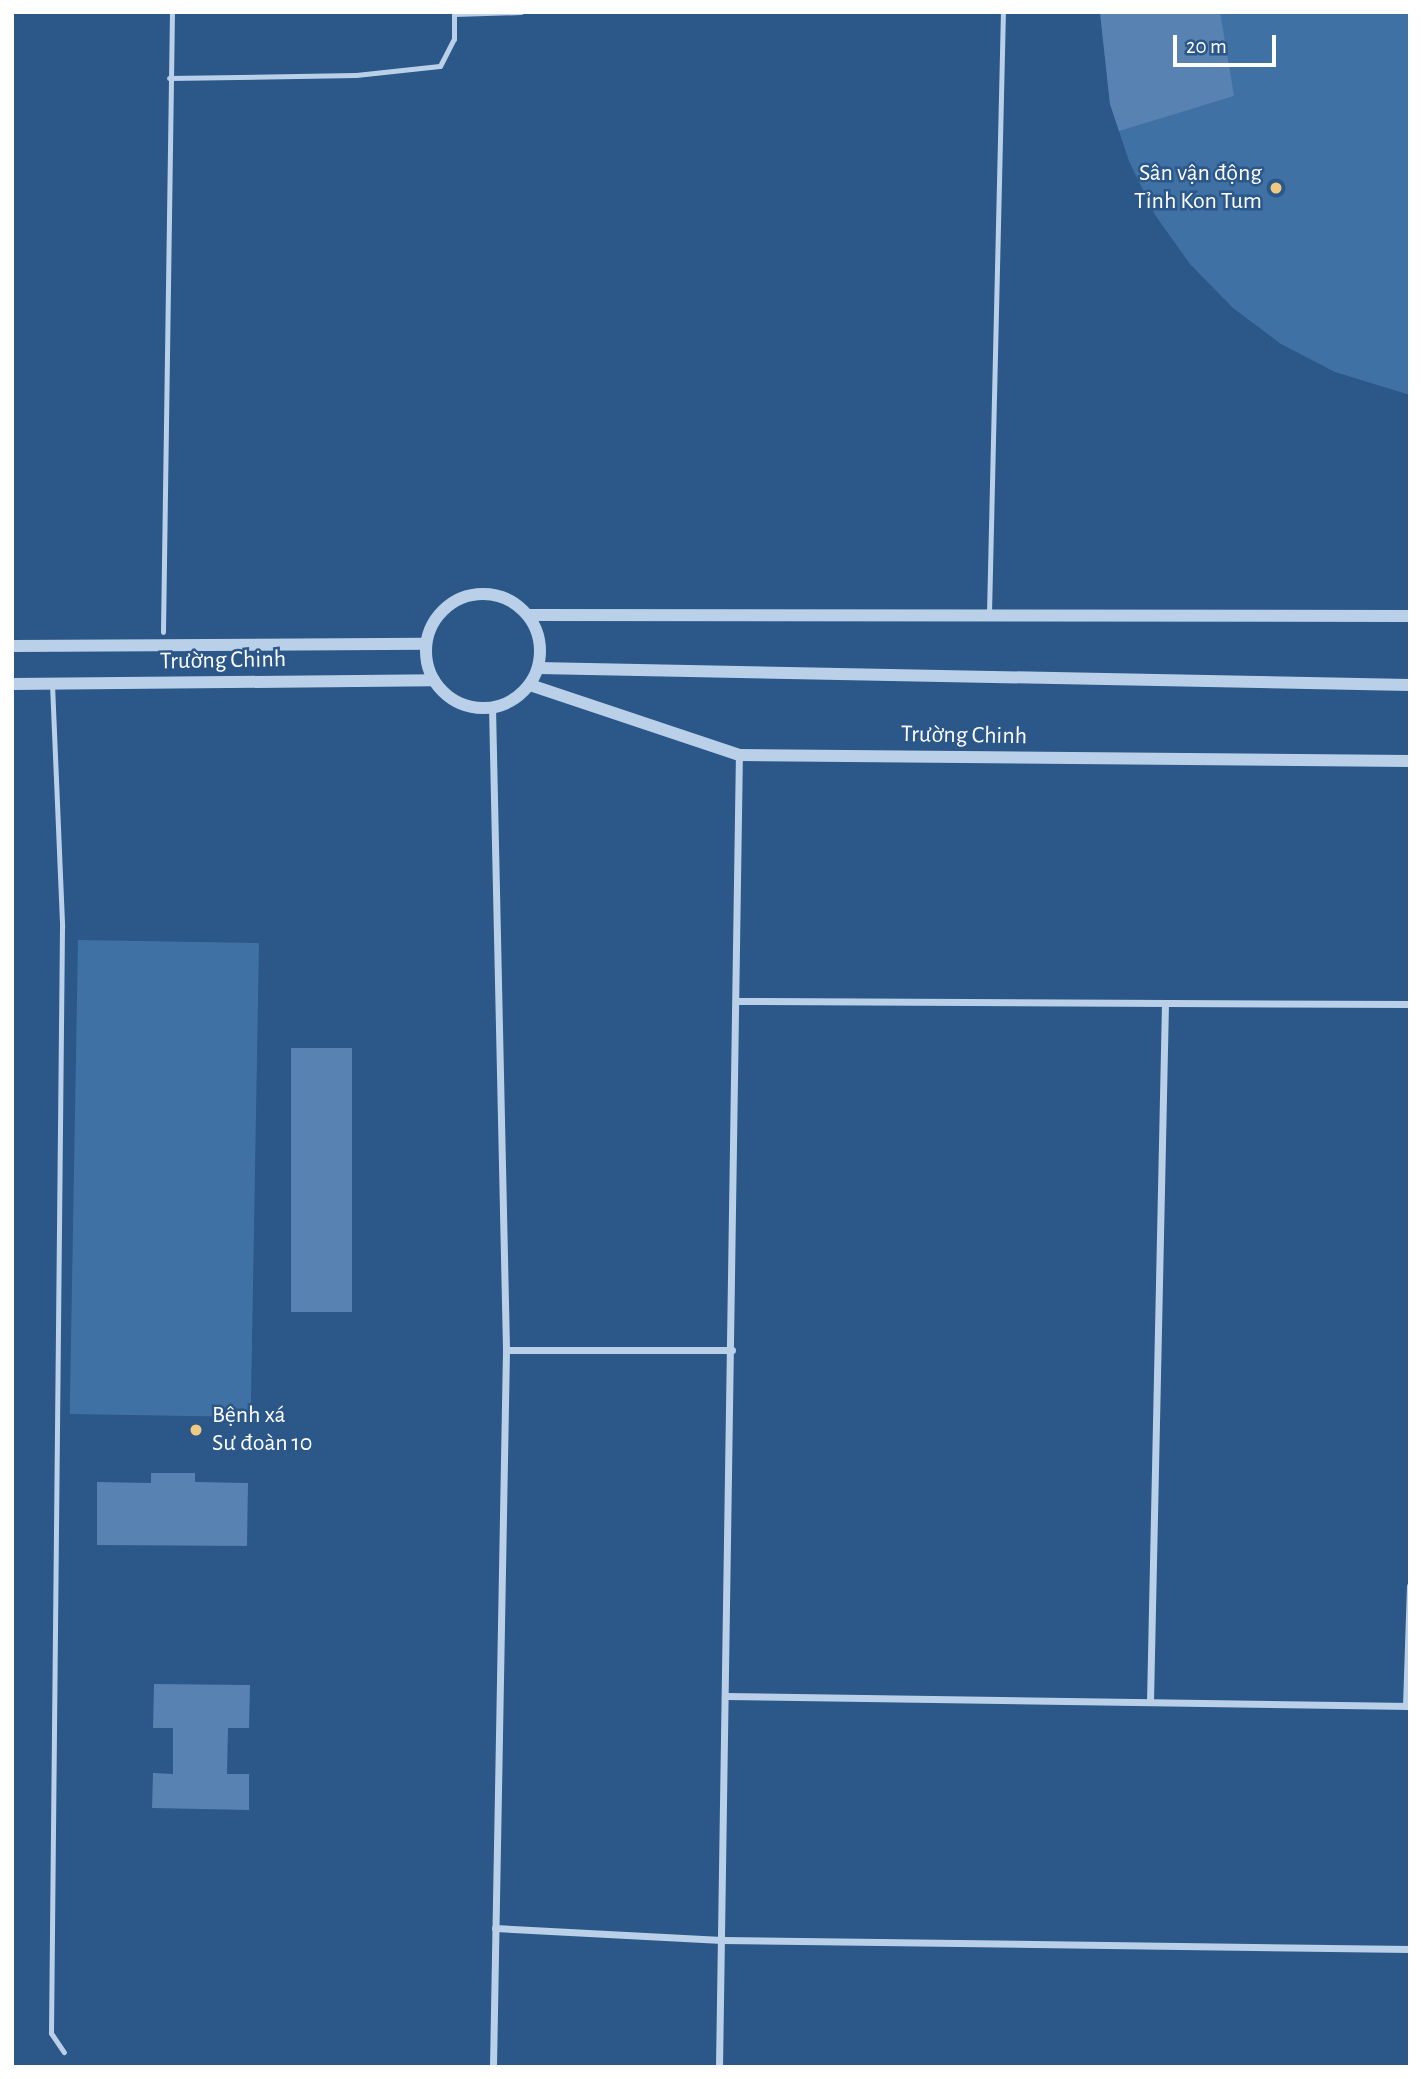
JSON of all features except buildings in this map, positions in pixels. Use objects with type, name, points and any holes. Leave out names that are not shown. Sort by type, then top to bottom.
[{"type":"street","points":[[528,615],[541,650],[538,668],[530,685],[516,698],[492,707],[462,705],[434,680],[426,644],[443,610],[468,597],[496,595],[528,615],[1410,616]]},
{"type":"street","name":"Trường Chinh","points":[[12,646],[426,644]]},
{"type":"street","points":[[538,668],[1410,685]]},
{"type":"street","name":"Trường Chinh","points":[[12,684],[434,680]]},
{"type":"street","name":"Trường Chinh","points":[[530,685],[740,755],[1410,761]]},
{"type":"street","points":[[492,707],[506,1350],[493,2067]]},
{"type":"street","points":[[719,2067],[739,1001],[740,755]]},
{"type":"street","points":[[739,1001],[1410,1004]]},
{"type":"street","points":[[1150,1702],[1166,1003]]},
{"type":"street","points":[[506,1350],[732,1350]]},
{"type":"street","points":[[726,1696],[1408,1706],[1410,1586]]},
{"type":"street","points":[[495,1928],[722,1940],[1410,1949]]},
{"type":"lane","points":[[163,632],[172,12]]},
{"type":"lane","points":[[169,78],[356,75],[439,66],[454,39],[454,13],[521,12]]},
{"type":"lane","points":[[989,614],[1003,12]]},
{"type":"lane","points":[[52,684],[62,927],[51,2033],[64,2052]]},
{"type":"shaded area","name":"Sân vận động Tỉnh Kon Tum","points":[[1100,12],[1410,12],[1410,395],[1335,372],[1281,344],[1233,308],[1190,264],[1155,215],[1129,161],[1110,104]]},
{"type":"shaded area","points":[[78,940],[259,943],[251,1417],[70,1414]]},
{"type":"place","name":"Sân vận động Tỉnh Kon Tum","points":[[1276,188]]},
{"type":"place","name":"Bệnh xá Sư đoàn 10","points":[[196,1430]]}]
